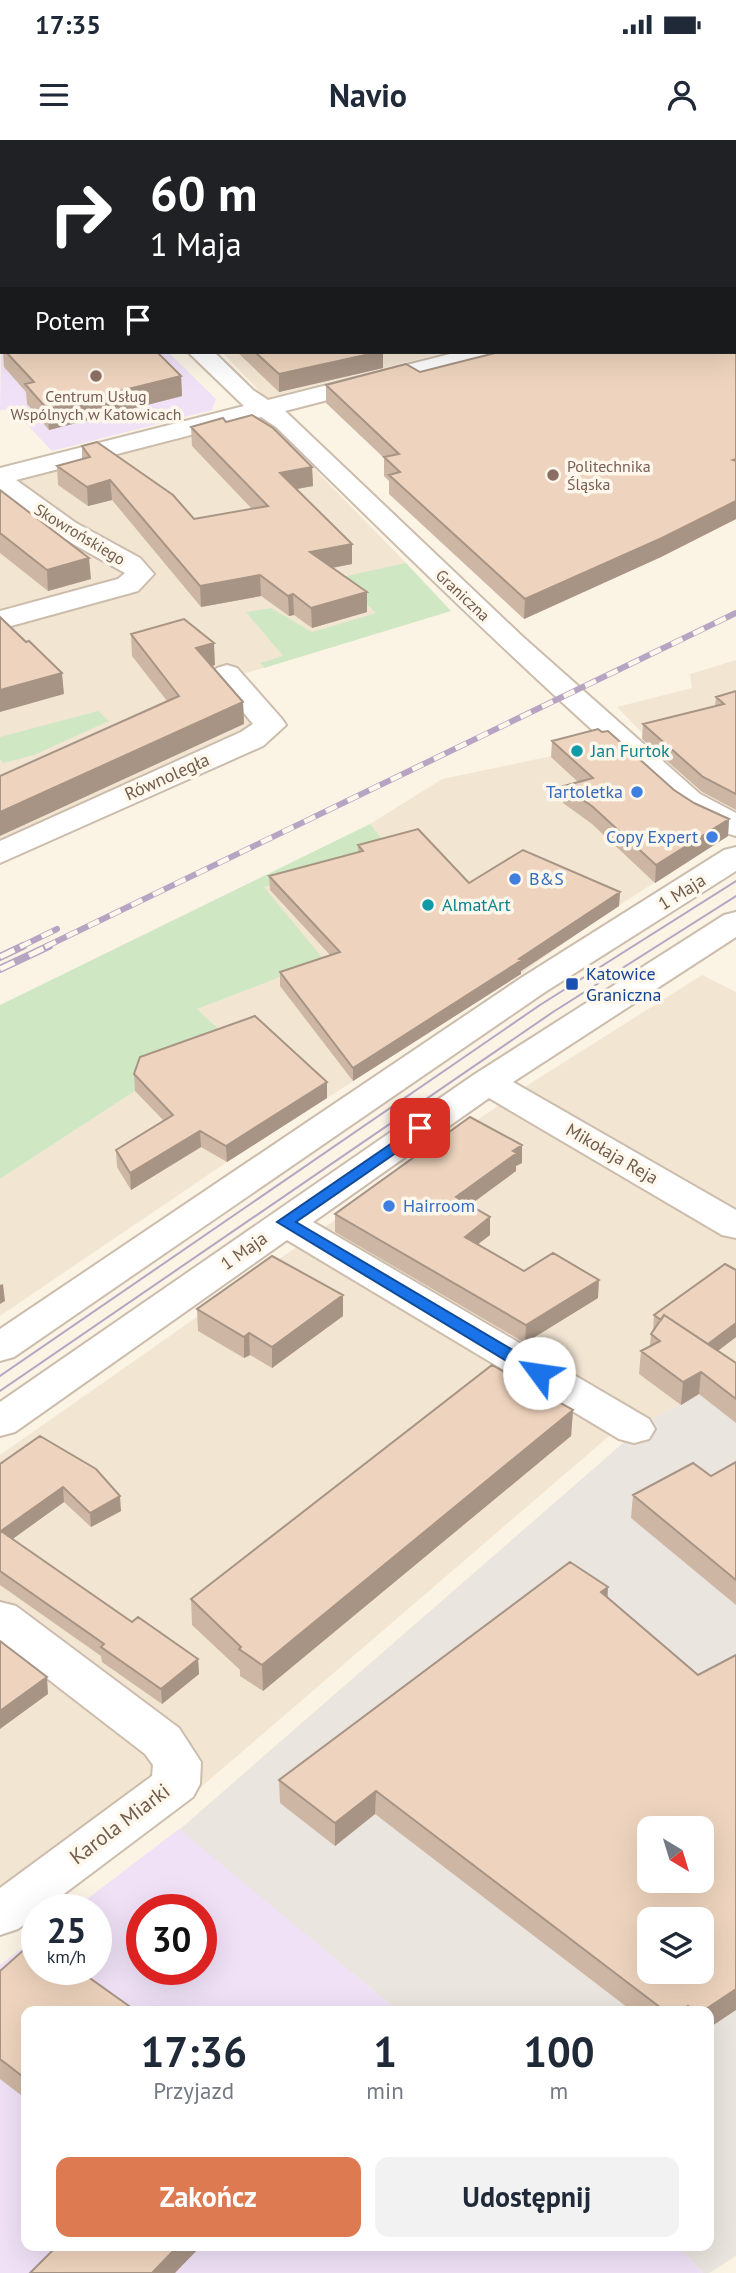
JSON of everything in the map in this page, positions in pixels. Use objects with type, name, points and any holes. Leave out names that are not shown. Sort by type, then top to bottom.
[{"type":"street","name":"Graniczna","points":[[202,354],[244,395],[285,422],[488,619],[689,801],[736,826]]},
{"type":"street","points":[[0,475],[478,354]]},
{"type":"street","name":"Skowrońskiego","points":[[0,481],[60,526],[126,562],[140,574],[128,585],[0,621]]},
{"type":"street","name":"Równoległa","points":[[0,853],[252,739],[271,725],[227,674]]},
{"type":"street","name":"1 Maja","points":[[0,1348],[533,985],[736,857]]},
{"type":"street","points":[[685,890],[736,892]]},
{"type":"street","name":"1 Maja","points":[[0,1422],[488,1082],[736,922]]},
{"type":"street","points":[[654,976],[736,950]]},
{"type":"street","name":"Mikołaja Reja","points":[[488,1082],[736,1226]]},
{"type":"street","points":[[285,1222],[634,1429]]},
{"type":"street","name":"Karola Miarki","points":[[0,1618],[162,1741],[177,1762],[176,1784],[0,1914]]},
{"type":"shaded area","name":"Centrum Usług Wspólnych w Katowicach","points":[[1,354],[170,354],[216,399],[212,410],[52,451],[12,409],[0,410]]},
{"type":"shaded area","points":[[224,354],[438,354],[266,398]]},
{"type":"shaded area","points":[[261,414],[406,563],[446,611],[240,675],[284,719],[285,728],[264,743],[0,865],[0,480]]},
{"type":"shaded area","points":[[736,660],[736,807],[647,738],[617,707],[692,688],[690,674]]},
{"type":"shaded area","points":[[604,745],[725,837],[592,923],[521,974],[227,1162],[0,1316],[0,1179],[135,1091],[141,1073],[231,1040],[197,1009],[263,887],[350,865],[386,845],[370,824],[442,779]]},
{"type":"shaded area","points":[[702,975],[736,992],[736,1217],[520,1090]]},
{"type":"shaded area","points":[[506,1100],[736,1236],[736,1423],[699,1395],[634,1429],[615,1431],[179,1806],[36,1894],[21,1894],[21,1903],[0,1916],[0,1455]]},
{"type":"shaded area","points":[[699,1394],[736,1423],[736,2256],[709,2273],[703,2273],[683,2251],[714,2251],[714,2006],[392,2006],[179,1830],[647,1422]]},
{"type":"shaded area","points":[[179,1829],[392,2006],[21,2006],[21,2251],[683,2251],[703,2273],[0,2273],[0,1965],[21,1949],[21,1985],[112,1985],[112,1894],[94,1894]]},
{"type":"green space","points":[[406,563],[451,611],[264,668],[260,663],[283,656],[246,612],[271,608],[312,632],[376,613],[359,597],[328,580]]},
{"type":"green space","points":[[98,711],[109,721],[34,755],[3,763],[0,759],[0,737]]},
{"type":"green space","points":[[370,824],[387,845],[351,865],[264,887],[324,960],[197,1009],[232,1041],[141,1073],[135,1091],[0,1179],[0,1005]]},
{"type":"building","points":[[8,354],[159,354],[181,376],[47,409],[25,384],[34,382]]},
{"type":"building","points":[[257,354],[370,354],[279,374]]},
{"type":"building","name":"Politechnika Śląska","points":[[491,354],[736,354],[736,459],[733,460],[736,461],[736,501],[662,538],[525,599],[389,475],[400,472],[384,457],[399,454],[326,385],[406,364],[420,372]]},
{"type":"building","points":[[252,415],[273,428],[312,467],[280,473],[352,544],[310,552],[367,592],[311,608],[293,594],[288,596],[260,575],[200,586],[110,480],[87,487],[57,466],[90,457],[82,446],[97,442],[173,495],[194,519],[268,506],[191,427],[223,418],[226,422]]},
{"type":"building","points":[[0,490],[89,558],[47,570],[0,533]]},
{"type":"building","points":[[0,617],[26,642],[29,641],[62,673],[0,690]]},
{"type":"building","points":[[184,619],[214,643],[196,648],[243,702],[0,812],[0,776],[179,696],[131,634]]},
{"type":"building","points":[[736,691],[736,794],[703,777],[643,724],[724,704],[716,697]]},
{"type":"building","points":[[598,729],[602,732],[608,731],[674,790],[694,803],[729,819],[656,865],[593,807],[564,786],[593,778],[552,741]]},
{"type":"building","points":[[418,829],[469,883],[523,850],[620,892],[519,959],[522,960],[353,1068],[280,972],[340,952],[269,876],[363,851],[358,845]]},
{"type":"building","points":[[255,1016],[327,1082],[226,1146],[200,1131],[130,1173],[116,1150],[173,1115],[134,1074],[140,1057]]},
{"type":"building","points":[[470,1117],[522,1145],[513,1151],[517,1153],[456,1197],[490,1217],[465,1237],[524,1271],[553,1253],[599,1280],[526,1325],[335,1214]]},
{"type":"building","points":[[272,1256],[343,1295],[272,1347],[249,1333],[244,1337],[197,1309]]},
{"type":"building","points":[[725,1264],[736,1270],[736,1323],[708,1344],[664,1315],[661,1320],[654,1315]]},
{"type":"building","points":[[664,1315],[736,1363],[736,1399],[701,1372],[683,1382],[641,1351],[660,1341],[651,1334]]},
{"type":"building","points":[[492,1365],[573,1410],[262,1665],[239,1649],[241,1647],[191,1599]]},
{"type":"building","points":[[40,1436],[96,1469],[120,1496],[90,1513],[63,1487],[1,1531],[132,1622],[138,1617],[198,1659],[161,1689],[101,1647],[104,1644],[0,1571],[0,1464]]},
{"type":"building","points":[[736,1462],[736,1580],[633,1495],[693,1463],[711,1476]]},
{"type":"building","points":[[570,1562],[608,1587],[601,1592],[698,1675],[736,1655],[736,1989],[710,2006],[658,2006],[376,1791],[335,1823],[279,1780]]},
{"type":"building","points":[[0,1641],[47,1677],[0,1711]]},
{"type":"building","points":[[21,1952],[21,1985],[99,1985],[129,2006],[21,2006],[21,2075],[0,2059],[0,1971]]},
{"type":"building","points":[[52,2251],[173,2251],[152,2273],[30,2273]]},
{"type":"tram line","points":[[0,1376],[540,1005],[736,881]]},
{"type":"tram line","points":[[0,1391],[553,1012],[736,896]]},
{"type":"railway","points":[[45,947],[736,613]]},
{"type":"railway","points":[[20,947],[57,929]]},
{"type":"railway","points":[[0,957],[23,946]]},
{"type":"railway","points":[[0,969],[49,946]]},
{"type":"place","name":"Centrum Usług Wspólnych w Katowicach","points":[[96,376]]},
{"type":"place","name":"Politechnika Śląska","points":[[553,475]]},
{"type":"place","name":"Jan Furtok","points":[[577,751]]},
{"type":"place","name":"Tartoletka","points":[[637,792]]},
{"type":"place","name":"Copy Expert","points":[[712,837]]},
{"type":"place","name":"B&S","points":[[515,879]]},
{"type":"place","name":"AlmatArt","points":[[428,905]]},
{"type":"place","name":"Katowice Graniczna","points":[[572,984]]},
{"type":"place","name":"Hairroom","points":[[389,1206]]},
{"type":"route","points":[[420,1128],[285,1222],[539,1373]]}]
